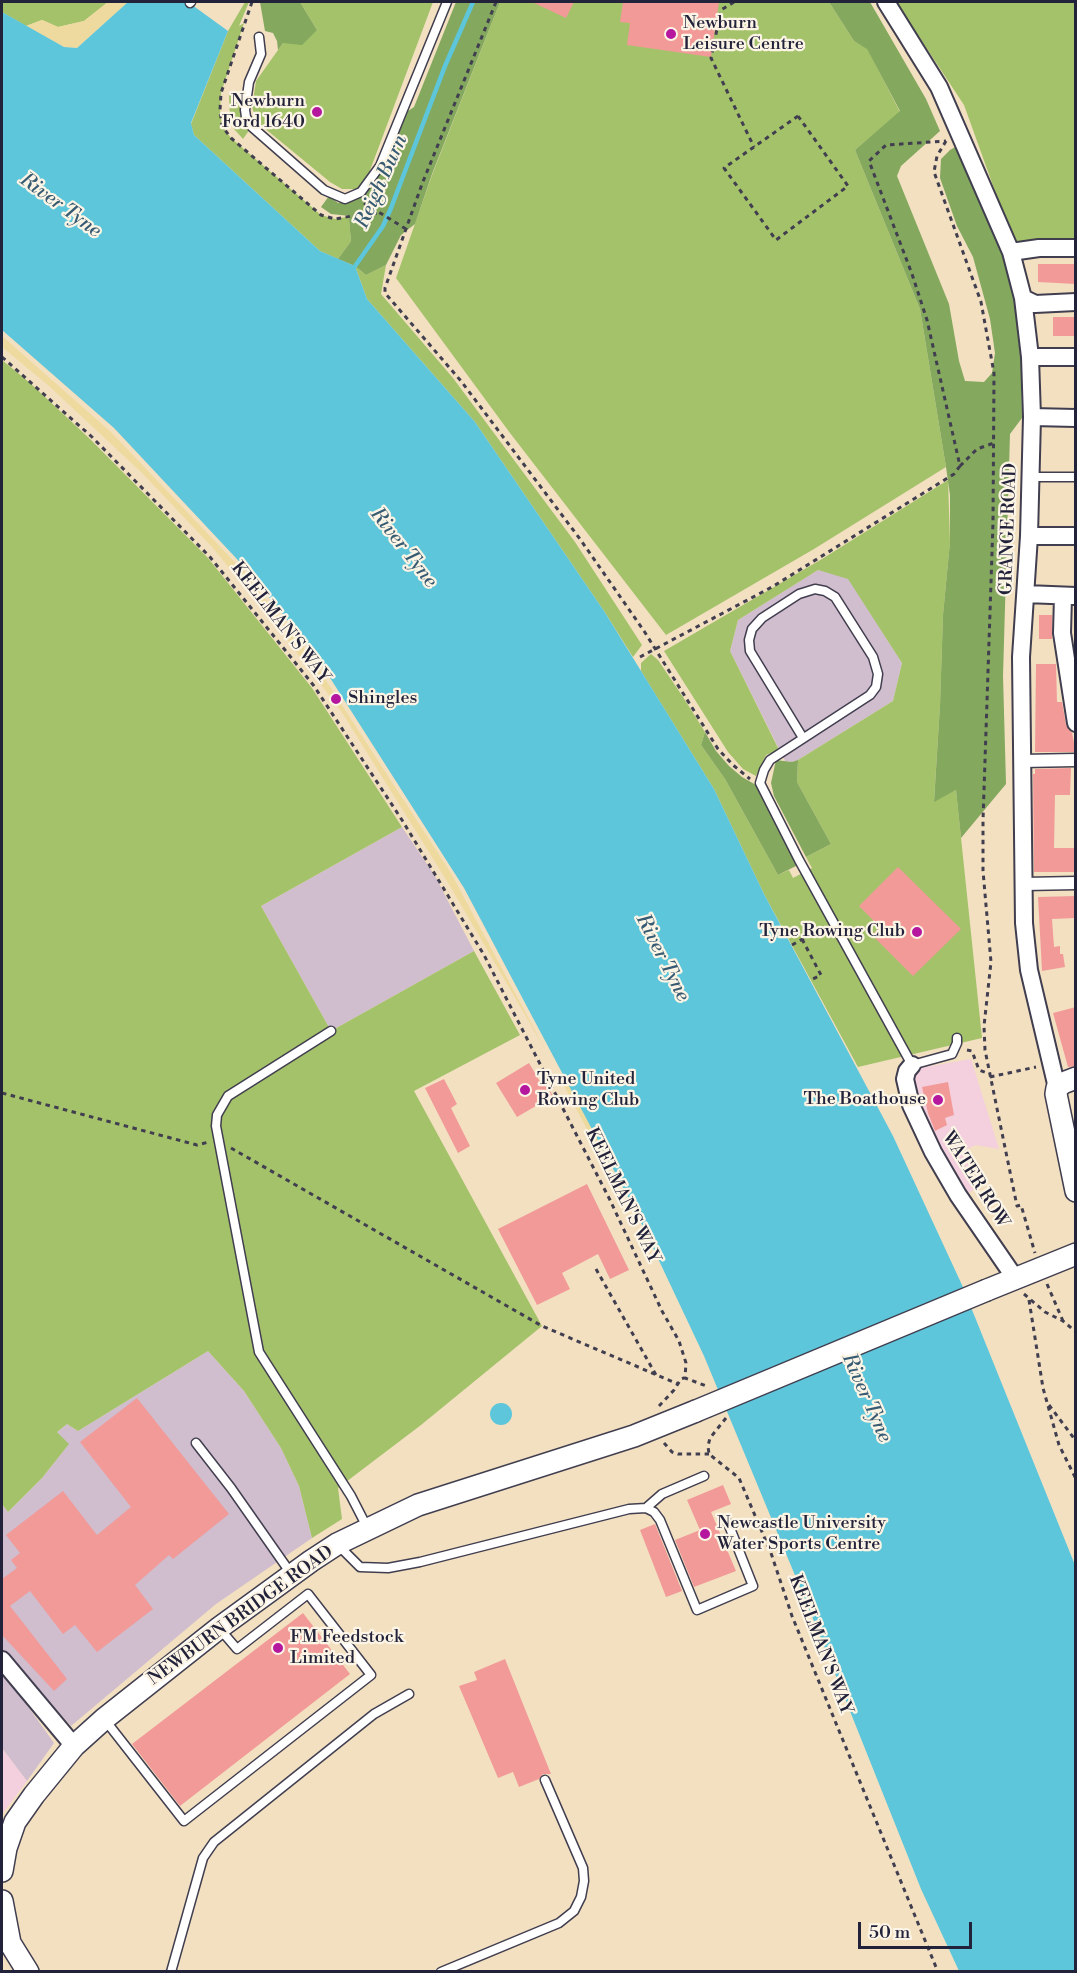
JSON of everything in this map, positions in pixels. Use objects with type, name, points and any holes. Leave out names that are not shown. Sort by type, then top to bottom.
[{"type":"street","name":"GRANGE ROAD","points":[[886,2],[939,87],[954,139],[1011,252],[1023,298],[1030,357],[1032,417],[1029,536],[1021,657],[1024,923],[1029,969],[1050,1064],[1066,1083]]},
{"type":"street","points":[[1011,252],[1039,248],[1076,248]]},
{"type":"street","points":[[1023,298],[1035,304],[1076,302]]},
{"type":"street","points":[[1030,357],[1076,357]]},
{"type":"street","points":[[1032,417],[1076,417]]},
{"type":"street","points":[[1029,536],[1076,536]]},
{"type":"street","points":[[1026,594],[1069,596],[1062,633],[1076,723]]},
{"type":"street","points":[[1021,761],[1076,760]]},
{"type":"street","points":[[1024,884],[1076,883]]},
{"type":"street","name":"WATER ROW","points":[[912,1065],[905,1079],[911,1106],[928,1142],[958,1196],[1016,1278]]},
{"type":"street","points":[[1066,1083],[1056,1094],[1076,1191]]},
{"type":"street","points":[[1016,1278],[1076,1254]]},
{"type":"street","name":"NEWBURN BRIDGE ROAD","points":[[2,1871],[6,1848],[15,1822],[74,1746],[104,1719],[219,1628],[337,1544],[418,1505],[652,1430],[1016,1278]]},
{"type":"street","points":[[2,1661],[74,1746]]},
{"type":"street","points":[[2,1901],[2,1911],[10,1942],[28,1971]]},
{"type":"lane","points":[[259,37],[261,54],[249,82],[246,117],[252,127],[324,190],[345,199],[354,197],[368,186],[380,166],[447,2]]},
{"type":"lane","points":[[1031,477],[1076,477]]},
{"type":"lane","points":[[803,738],[750,651],[749,640],[752,628],[762,618],[799,594],[815,589],[825,591],[835,597],[873,657],[877,666],[876,687],[870,695],[770,760],[760,783],[784,832],[912,1065],[952,1054],[957,1038]]},
{"type":"lane","points":[[332,1031],[228,1096],[217,1115],[219,1141],[259,1352],[351,1496],[369,1529]]},
{"type":"lane","points":[[196,1443],[293,1575]]},
{"type":"lane","points":[[646,1508],[662,1494],[704,1476]]},
{"type":"lane","points":[[337,1544],[360,1567],[388,1568],[629,1509],[646,1508],[654,1512],[660,1520],[697,1610],[753,1586],[728,1523]]},
{"type":"lane","points":[[104,1719],[184,1821],[371,1674],[308,1594],[237,1649],[219,1628]]},
{"type":"lane","points":[[171,1971],[202,1858],[214,1842],[374,1714],[409,1694]]},
{"type":"lane","points":[[441,1971],[559,1923],[574,1911],[581,1897],[584,1881],[583,1868],[545,1780]]},
{"type":"path","points":[[496,2],[447,118],[385,293],[461,381],[580,539],[656,649],[718,749],[746,776],[760,783]]},
{"type":"path","points":[[734,2],[721,10],[711,58],[754,147]]},
{"type":"path","points":[[798,116],[848,186],[776,240],[724,168],[754,147],[798,116]]},
{"type":"path","points":[[954,139],[937,156],[934,172],[981,302],[994,373],[983,820],[983,871],[991,962],[984,1026],[990,1076],[1017,1206],[1021,1205],[1040,1269],[1063,1321]]},
{"type":"path","points":[[954,139],[886,145],[869,161],[927,320],[960,466]]},
{"type":"path","points":[[354,197],[406,229]]},
{"type":"path","name":"KEELMAN'S WAY","points":[[2,357],[92,437],[210,557],[314,686],[338,721],[402,820],[478,945],[531,1044],[610,1200],[662,1311],[679,1341],[686,1363],[685,1378]]},
{"type":"path","points":[[640,657],[772,587],[954,474],[977,449],[994,443]]},
{"type":"path","points":[[792,945],[833,922]]},
{"type":"path","points":[[802,939],[821,975],[811,980]]},
{"type":"path","points":[[946,1056],[970,1050],[982,1073],[990,1076],[1050,1064]]},
{"type":"path","points":[[2,1093],[197,1144],[219,1141],[542,1326],[678,1384]]},
{"type":"path","points":[[596,1269],[656,1375]]},
{"type":"path","points":[[1016,1278],[1020,1290],[1029,1300],[1076,1332]]},
{"type":"path","points":[[1029,1300],[1046,1401],[1059,1445],[1076,1479]]},
{"type":"path","points":[[713,1389],[685,1378],[681,1379],[652,1414],[650,1418],[652,1430],[672,1452],[709,1454],[710,1438],[726,1416]]},
{"type":"path","points":[[1046,1401],[1076,1441]]},
{"type":"path","name":"KEELMAN'S WAY","points":[[709,1454],[739,1478],[771,1553],[796,1627],[938,1971]]},
{"type":"shaded area","points":[[818,570],[848,578],[902,663],[893,701],[798,760],[785,761],[730,651],[738,620]]},
{"type":"shaded area","points":[[402,827],[435,876],[474,951],[331,1031],[261,906]]},
{"type":"shaded area","points":[[971,1059],[999,1149],[976,1145],[961,1152],[981,1186],[966,1194],[915,1106],[912,1080],[914,1069]]},
{"type":"shaded area","points":[[208,1351],[244,1391],[281,1448],[299,1486],[312,1538],[216,1604],[71,1726],[2,1651],[2,1504],[8,1512],[42,1478],[68,1445],[57,1432],[67,1424],[78,1431]]},
{"type":"shaded area","points":[[2,1670],[54,1743],[27,1781],[2,1748]]},
{"type":"shaded area","points":[[2,1748],[27,1781],[3,1813],[2,1819]]},
{"type":"green space","points":[[2,2],[108,2],[84,21],[58,27],[42,20],[26,26],[2,12]]},
{"type":"green space","points":[[245,2],[249,2],[239,26],[244,23],[221,93],[222,126],[231,138],[321,215],[335,219],[351,216],[349,220],[351,241],[338,259],[320,251],[194,135],[191,124],[228,31]]},
{"type":"green space","points":[[260,2],[300,2],[317,30],[302,45],[283,43],[278,50],[273,33],[265,31]]},
{"type":"green space","points":[[300,2],[433,2],[369,173],[357,189],[342,189],[330,182],[257,122],[252,107],[256,81],[283,43],[317,30]]},
{"type":"green space","points":[[456,2],[500,2],[432,174],[415,224],[401,235],[386,265],[366,275],[355,266],[338,259],[351,241],[350,216],[331,214],[321,207],[329,196],[338,203],[351,200],[386,163],[408,111],[414,107]]},
{"type":"green space","points":[[500,2],[829,2],[854,41],[867,48],[900,112],[855,150],[920,309],[946,467],[814,549],[666,635],[510,433],[396,278],[432,175]]},
{"type":"green space","points":[[829,2],[870,2],[926,99],[940,131],[901,166],[897,176],[949,304],[959,361],[965,381],[984,382],[992,373],[995,353],[990,319],[973,257],[957,226],[940,178],[941,159],[957,146],[1001,251],[1014,298],[1021,362],[1022,418],[1010,434],[1003,676],[1006,784],[961,838],[956,790],[934,802],[943,615],[950,542],[950,495],[946,467],[920,309],[855,150],[900,111],[867,49],[854,41]]},
{"type":"green space","points":[[896,2],[1075,2],[1075,241],[1013,241],[964,105]]},
{"type":"green space","points":[[229,95],[240,97],[242,114],[250,129],[243,139],[234,129],[230,117]]},
{"type":"green space","points":[[386,265],[381,294],[453,378],[575,542],[642,645],[633,657],[475,422],[367,299],[355,266],[366,275]]},
{"type":"green space","points":[[2,360],[90,439],[208,558],[312,688],[402,827],[261,906],[331,1031],[474,951],[520,1035],[414,1091],[542,1326],[421,1425],[338,1488],[342,1519],[312,1538],[299,1486],[281,1448],[244,1391],[208,1351],[78,1431],[67,1424],[57,1432],[69,1444],[42,1478],[8,1512],[2,1504]]},
{"type":"green space","points":[[948,480],[950,542],[943,615],[934,801],[956,790],[982,1038],[858,1067],[764,894],[714,789],[641,671],[641,663],[651,654],[658,660],[683,697],[705,732],[701,745],[725,779],[778,875],[789,870],[793,878],[812,868],[806,857],[831,844],[797,782],[798,760],[893,701],[902,663],[848,579],[818,570],[738,620],[730,651],[779,750],[766,755],[756,776],[743,769],[728,752],[664,651],[822,559]]},
{"type":"green space","points":[[705,732],[716,751],[729,766],[756,785],[800,864],[778,875],[725,779],[701,745]]},
{"type":"green space","points":[[776,760],[792,762],[798,760],[797,782],[831,844],[806,857],[774,796],[771,783]]},
{"type":"sand","points":[[108,2],[128,2],[77,48],[64,47],[26,26],[42,20],[58,27],[84,21]]},
{"type":"sand","name":"Shingles","points":[[2,336],[111,432],[247,575],[312,659],[451,873],[546,1051],[450,886],[341,711],[272,620],[212,547],[142,473],[49,386],[2,347]]},
{"type":"sand","points":[[572,1076],[610,1148],[600,1154],[562,1082]]},
{"type":"water","name":"River Tyne","points":[[128,2],[188,2],[228,31],[191,123],[194,135],[320,251],[355,266],[367,299],[475,422],[604,611],[714,789],[764,894],[893,1136],[962,1285],[1075,1565],[1075,1971],[959,1971],[921,1889],[816,1626],[704,1356],[637,1214],[464,888],[318,659],[250,573],[114,428],[2,330],[2,12],[64,47],[77,48]]},
{"type":"water","points":[[497,1403],[505,1403],[512,1410],[512,1418],[505,1425],[497,1425],[490,1418],[490,1410]]},
{"type":"building","points":[[532,2],[574,2],[566,18]]},
{"type":"building","name":"Newburn Leisure Centre","points":[[623,2],[719,2],[711,57],[627,45],[630,23],[620,22]]},
{"type":"building","points":[[1038,264],[1076,264],[1076,284],[1038,282]]},
{"type":"building","points":[[1053,317],[1076,317],[1076,336],[1053,336]]},
{"type":"building","points":[[1039,615],[1052,615],[1052,639],[1039,639]]},
{"type":"building","points":[[1036,664],[1056,664],[1057,702],[1062,702],[1066,725],[1072,733],[1076,752],[1035,752]]},
{"type":"building","points":[[1071,768],[1070,795],[1055,795],[1054,848],[1076,848],[1076,872],[1034,872],[1033,774],[1035,774],[1035,769]]},
{"type":"building","name":"Tyne Rowing Club","points":[[898,867],[961,929],[913,976],[872,935],[880,927],[859,906]]},
{"type":"building","points":[[1076,896],[1076,918],[1052,919],[1054,947],[1060,946],[1060,954],[1063,954],[1065,967],[1042,971],[1038,897]]},
{"type":"building","points":[[1076,1007],[1076,1066],[1068,1067],[1053,1013]]},
{"type":"building","name":"Tyne United Rowing Club","points":[[529,1063],[542,1085],[545,1083],[553,1096],[517,1117],[496,1083]]},
{"type":"building","points":[[444,1079],[457,1104],[451,1108],[470,1146],[458,1153],[425,1088]]},
{"type":"building","name":"The Boathouse","points":[[948,1082],[954,1115],[945,1118],[947,1125],[935,1131],[922,1087]]},
{"type":"building","points":[[587,1184],[629,1270],[610,1279],[598,1254],[562,1273],[570,1289],[537,1305],[498,1229]]},
{"type":"building","points":[[137,1398],[229,1514],[173,1559],[169,1555],[135,1585],[153,1609],[97,1652],[75,1625],[63,1634],[30,1591],[10,1606],[67,1679],[54,1691],[2,1635],[2,1579],[17,1568],[11,1560],[20,1553],[6,1535],[63,1491],[97,1535],[131,1507],[80,1442]]},
{"type":"building","name":"Newcastle University Water Sports Centre","points":[[723,1485],[731,1504],[711,1512],[736,1571],[694,1587],[675,1540],[700,1530],[687,1500]]},
{"type":"building","points":[[655,1524],[682,1591],[666,1597],[640,1530]]},
{"type":"building","points":[[303,1613],[350,1674],[180,1806],[132,1744]]},
{"type":"building","points":[[505,1659],[551,1774],[543,1774],[539,1779],[519,1787],[513,1772],[498,1778],[459,1686],[477,1680],[474,1672]]},
{"type":"waterway","name":"Reigh Burn","points":[[353,269],[383,226],[445,66],[473,2]]},
{"type":"place","name":"Newburn Leisure Centre","points":[[671,34]]},
{"type":"place","name":"Newburn Ford 1640","points":[[317,112]]},
{"type":"place","name":"Shingles","points":[[336,699]]},
{"type":"place","name":"Tyne Rowing Club","points":[[917,932]]},
{"type":"place","name":"Tyne United Rowing Club","points":[[525,1090]]},
{"type":"place","name":"The Boathouse","points":[[938,1100]]},
{"type":"place","name":"Newcastle University Water Sports Centre","points":[[705,1534]]},
{"type":"place","name":"FM Feedstock Limited","points":[[278,1648]]}]
